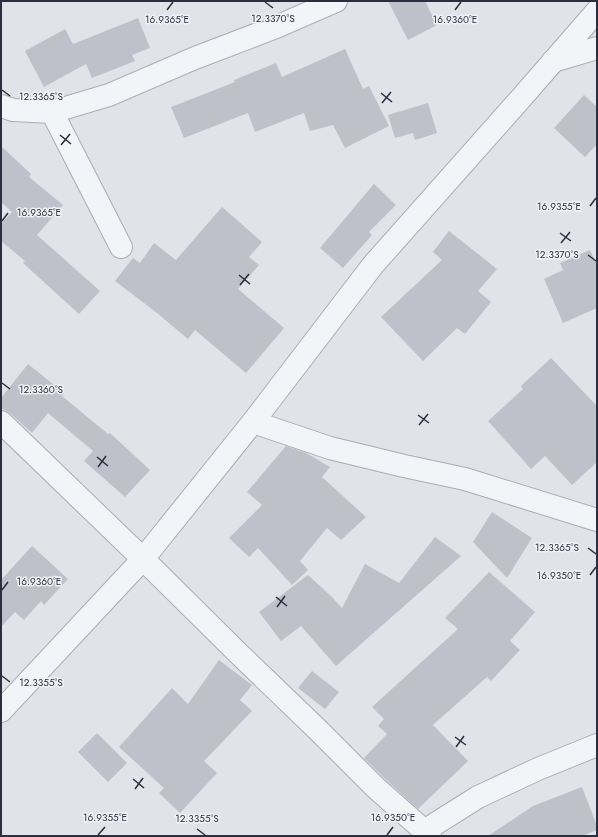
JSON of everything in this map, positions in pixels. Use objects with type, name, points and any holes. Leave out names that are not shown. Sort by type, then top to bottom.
[{"type":"street","points":[[1,106],[14,110],[52,112],[109,95],[195,58],[276,27],[336,1]]},
{"type":"street","points":[[1,711],[143,559],[253,422],[373,265],[597,11]]},
{"type":"street","points":[[553,61],[597,48]]},
{"type":"street","points":[[52,112],[121,247]]},
{"type":"street","points":[[1,422],[376,788],[427,834],[478,798],[538,769],[597,745]]},
{"type":"street","points":[[253,422],[330,448],[465,479],[597,520]]},
{"type":"building","points":[[388,1],[425,1],[437,25],[408,40]]},
{"type":"building","points":[[138,18],[150,48],[132,55],[135,61],[92,78],[86,64],[44,87],[25,51],[65,29],[73,44]]},
{"type":"building","points":[[345,49],[363,89],[369,86],[389,126],[345,148],[333,125],[310,131],[304,113],[255,132],[248,113],[184,138],[171,107],[235,82],[234,80],[276,63],[282,77]]},
{"type":"building","points":[[584,95],[597,107],[597,144],[585,157],[554,128]]},
{"type":"building","points":[[428,103],[437,133],[415,140],[413,133],[395,138],[388,115]]},
{"type":"building","points":[[1,146],[31,174],[29,177],[63,205],[37,235],[100,291],[79,314],[23,263],[25,261],[1,241],[1,224],[12,212],[1,202]]},
{"type":"building","points":[[374,184],[396,205],[369,232],[372,235],[343,268],[320,248]]},
{"type":"building","points":[[222,207],[262,242],[249,257],[259,265],[238,289],[284,328],[246,373],[195,330],[188,339],[115,281],[133,258],[140,263],[154,243],[176,260]]},
{"type":"building","points":[[449,231],[497,269],[478,291],[491,302],[465,334],[457,328],[423,361],[381,317],[442,260],[433,252]]},
{"type":"building","points":[[590,250],[597,265],[597,308],[563,323],[544,279],[563,270],[560,263]]},
{"type":"building","points":[[551,358],[597,406],[597,462],[572,485],[545,456],[531,469],[488,421],[523,389],[521,386]]},
{"type":"building","points":[[28,364],[64,393],[62,396],[108,434],[110,433],[150,470],[125,497],[84,461],[93,451],[48,413],[32,433],[10,413],[1,408],[1,398]]},
{"type":"building","points":[[286,446],[306,453],[330,467],[322,477],[366,517],[341,540],[327,528],[300,561],[308,570],[292,585],[258,548],[249,557],[229,538],[262,505],[247,492]]},
{"type":"building","points":[[492,512],[532,538],[507,578],[473,542]]},
{"type":"building","points":[[435,537],[461,556],[336,666],[301,626],[281,641],[259,612],[308,575],[342,608],[365,564],[399,583]]},
{"type":"building","points":[[32,546],[68,579],[44,605],[41,601],[24,620],[15,612],[1,627],[1,580]]},
{"type":"building","points":[[489,572],[535,612],[510,641],[520,650],[491,681],[487,677],[433,725],[468,761],[418,809],[364,758],[387,734],[378,726],[384,719],[372,707],[458,629],[445,618]]},
{"type":"building","points":[[219,660],[252,685],[240,700],[252,711],[204,761],[217,773],[180,813],[159,793],[164,788],[119,747],[172,688],[188,704]]},
{"type":"building","points":[[312,671],[339,692],[325,709],[298,688]]},
{"type":"building","points":[[97,733],[127,763],[108,782],[78,752]]},
{"type":"building","points":[[582,787],[597,826],[597,830],[582,836],[488,836],[533,806]]}]
